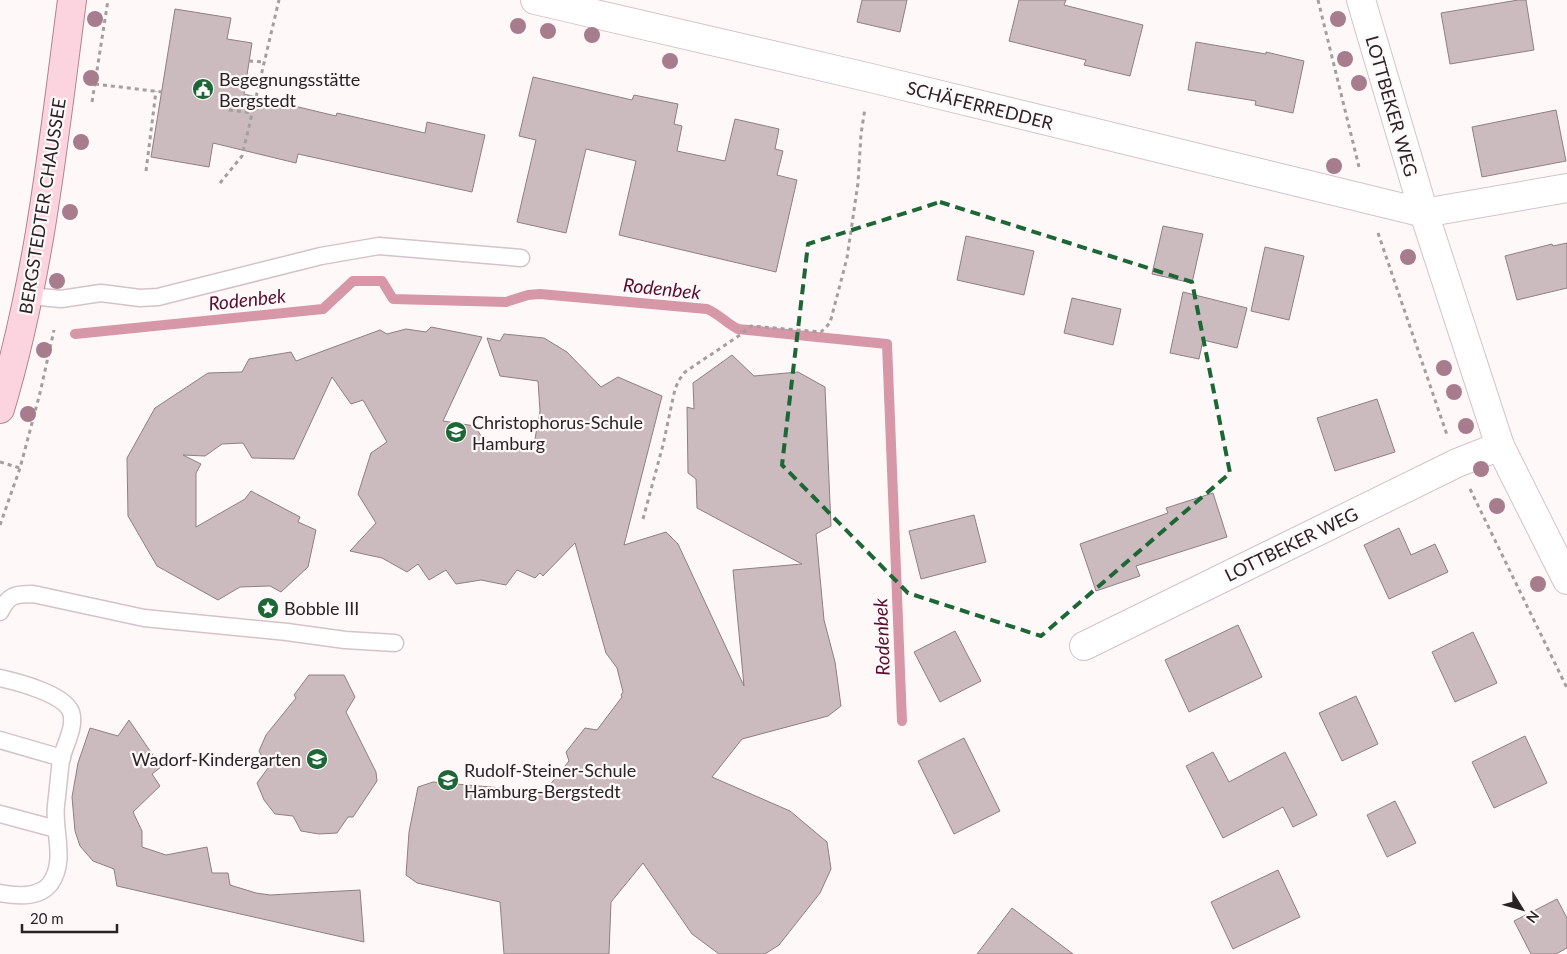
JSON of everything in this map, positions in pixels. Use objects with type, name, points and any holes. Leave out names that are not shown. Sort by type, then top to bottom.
[{"type":"main road","name":"BERGSTEDTER CHAUSSEE","points":[[0,409],[29,296],[52,156],[72,0]]},
{"type":"street","name":"SCHÄFERREDDER","points":[[535,0],[871,78],[1424,213]]},
{"type":"street","name":"LOTTBEKER WEG","points":[[1361,0],[1424,213],[1500,446],[1567,580]]},
{"type":"street","points":[[1424,213],[1567,188]]},
{"type":"street","name":"LOTTBEKER WEG","points":[[1084,646],[1457,463],[1500,446]]},
{"type":"lane","points":[[29,296],[61,299],[100,293],[140,298],[158,297],[321,256],[379,246],[521,258]]},
{"type":"lane","points":[[0,612],[11,597],[17,594],[33,594],[144,618],[287,632],[345,640],[395,643]]},
{"type":"lane","points":[[0,678],[52,695],[66,705],[72,717],[70,733],[62,758],[55,811],[58,857],[55,874],[49,886],[35,893],[20,895],[0,893]]},
{"type":"lane","points":[[0,740],[62,758]]},
{"type":"lane","points":[[0,814],[56,829]]},
{"type":"path","points":[[220,183],[242,156],[280,0]]},
{"type":"path","points":[[1318,0],[1367,200],[1457,463],[1567,688]]},
{"type":"path","points":[[249,61],[264,62]]},
{"type":"path","points":[[643,519],[663,445],[675,389],[685,372],[751,326],[821,332],[830,323],[847,258],[858,183],[861,134],[871,78]]},
{"type":"path","points":[[95,84],[162,92]]},
{"type":"path","points":[[146,171],[156,91]]},
{"type":"path","points":[[229,110],[252,113]]},
{"type":"path","points":[[0,462],[20,468]]},
{"type":"highlighted area","points":[[940,202],[1192,282],[1230,473],[1041,636],[908,593],[782,465],[808,244]]},
{"type":"building","points":[[862,0],[907,0],[900,32],[857,22]]},
{"type":"building","points":[[1019,0],[1066,0],[1064,5],[1143,25],[1130,76],[1084,65],[1086,60],[1009,41]]},
{"type":"building","points":[[1526,0],[1534,50],[1450,64],[1441,13]]},
{"type":"building","points":[[175,9],[231,18],[227,39],[252,43],[244,94],[336,116],[337,113],[425,133],[427,122],[485,135],[472,192],[298,154],[296,163],[213,143],[209,167],[151,157]]},
{"type":"building","points":[[1196,42],[1266,54],[1266,52],[1304,61],[1293,113],[1255,105],[1256,101],[1188,90]]},
{"type":"building","points":[[533,77],[632,100],[634,95],[678,104],[674,124],[682,126],[677,151],[725,161],[735,119],[779,129],[775,149],[783,151],[777,175],[797,180],[776,272],[619,235],[636,161],[586,149],[566,233],[517,222],[536,140],[519,136]]},
{"type":"building","points":[[1556,110],[1566,161],[1482,177],[1472,127]]},
{"type":"building","points":[[1163,226],[1203,234],[1192,283],[1152,274]]},
{"type":"building","points":[[966,236],[1034,251],[1024,295],[957,280]]},
{"type":"building","points":[[1567,243],[1567,288],[1517,300],[1505,256],[1552,244],[1553,246]]},
{"type":"building","points":[[1265,247],[1304,256],[1289,320],[1251,311]]},
{"type":"building","points":[[1183,292],[1247,308],[1237,348],[1203,340],[1199,359],[1170,353]]},
{"type":"building","points":[[1072,298],[1121,309],[1113,345],[1064,333]]},
{"type":"building","points":[[431,327],[482,337],[443,421],[475,426],[481,436],[502,451],[533,450],[540,411],[538,381],[500,376],[487,338],[500,341],[504,334],[544,338],[567,352],[601,387],[618,377],[662,396],[624,545],[666,532],[678,544],[744,686],[733,570],[802,564],[697,508],[696,479],[688,473],[687,407],[694,409],[693,383],[732,355],[754,376],[798,372],[825,387],[831,526],[816,534],[824,620],[835,662],[841,706],[828,716],[742,739],[712,777],[790,811],[827,842],[831,869],[820,893],[779,945],[765,954],[719,954],[692,934],[643,863],[611,902],[609,954],[504,954],[500,902],[417,883],[406,875],[409,832],[418,787],[433,782],[502,788],[512,793],[541,796],[569,761],[566,752],[585,728],[597,730],[622,697],[623,692],[617,668],[606,653],[575,543],[543,576],[540,573],[535,578],[517,570],[506,585],[481,580],[456,584],[446,570],[429,580],[418,564],[407,572],[382,558],[350,551],[376,523],[358,494],[371,453],[387,442],[363,400],[351,404],[332,377],[294,459],[252,458],[243,443],[222,444],[205,456],[183,455],[201,464],[196,473],[196,527],[245,499],[251,491],[300,517],[298,522],[316,530],[308,567],[281,592],[270,586],[240,587],[218,600],[157,566],[128,516],[127,458],[155,408],[208,373],[242,372],[249,359],[291,352],[296,361],[380,330],[387,334],[406,329],[426,332]]},
{"type":"building","points":[[1377,399],[1395,452],[1335,471],[1317,418]]},
{"type":"building","points":[[1213,493],[1227,537],[1136,566],[1140,576],[1096,591],[1080,544],[1168,513],[1166,508]]},
{"type":"building","points":[[974,515],[986,562],[921,579],[909,531]]},
{"type":"building","points":[[1399,528],[1411,555],[1435,544],[1448,572],[1389,599],[1364,545]]},
{"type":"building","points":[[1238,625],[1262,677],[1189,712],[1165,660]]},
{"type":"building","points":[[955,631],[981,681],[940,702],[914,652]]},
{"type":"building","points":[[1473,632],[1497,683],[1455,702],[1432,652]]},
{"type":"building","name":"Wadorf-Kindergarten","points":[[309,675],[344,675],[355,697],[346,712],[376,772],[377,781],[353,817],[348,817],[337,833],[319,834],[301,831],[293,816],[275,814],[264,800],[257,783],[268,768],[259,751],[266,735],[296,698],[294,695]]},
{"type":"building","points":[[1356,696],[1378,744],[1342,761],[1319,713]]},
{"type":"building","points":[[129,720],[161,767],[152,774],[160,786],[133,812],[142,831],[142,847],[166,855],[207,847],[212,873],[228,873],[230,885],[256,893],[270,895],[360,890],[364,942],[117,886],[114,869],[93,861],[80,846],[75,831],[72,797],[78,763],[90,728],[118,736]]},
{"type":"building","points":[[1525,736],[1547,783],[1494,808],[1472,762]]},
{"type":"building","points":[[964,738],[1000,811],[954,834],[918,761]]},
{"type":"building","points":[[1213,752],[1229,782],[1285,752],[1317,815],[1293,827],[1283,807],[1223,838],[1186,766]]},
{"type":"building","points":[[1395,801],[1416,843],[1387,857],[1367,815]]},
{"type":"building","points":[[1278,870],[1300,917],[1233,949],[1211,902]]},
{"type":"building","points":[[1557,899],[1567,918],[1567,948],[1556,954],[1531,954],[1514,921]]},
{"type":"building","points":[[1012,908],[1073,954],[977,954]]},
{"type":"waterway","name":"Rodenbek","points":[[75,334],[323,309],[353,281],[382,281],[393,299],[506,302],[528,295],[540,294],[707,309],[738,329],[887,344],[902,721]]},
{"type":"place","name":"Begegnungsstätte Bergstedt","points":[[203,89]]},
{"type":"place","name":"Christophorus-Schule Hamburg","points":[[456,432]]},
{"type":"place","name":"Bobble III","points":[[268,608]]},
{"type":"place","name":"Wadorf-Kindergarten","points":[[317,759]]},
{"type":"place","name":"Rudolf-Steiner-Schule Hamburg-Bergstedt","points":[[448,780]]}]
